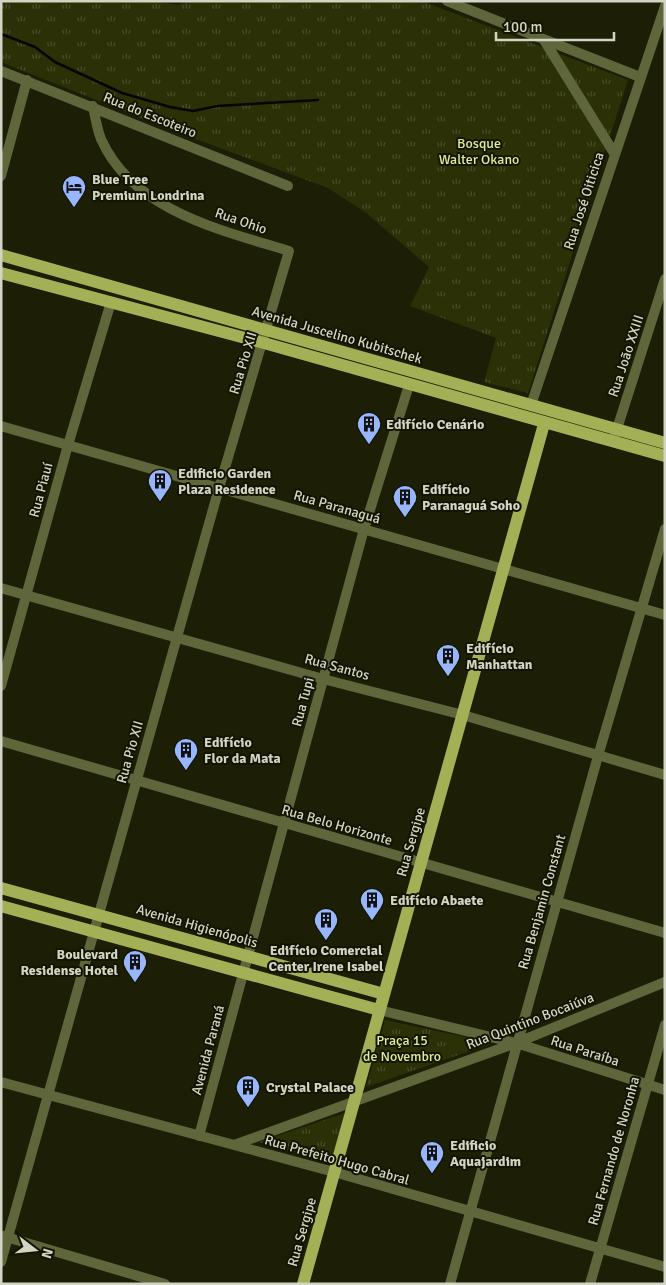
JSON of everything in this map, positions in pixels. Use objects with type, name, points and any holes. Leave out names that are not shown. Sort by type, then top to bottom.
[{"type":"main road","name":"Avenida Juscelino Kubitschek","points":[[1,255],[197,310],[266,337],[409,385],[544,424],[665,443]]},
{"type":"main road","name":"Avenida Juscelino Kubitschek","points":[[1,273],[111,302],[266,337],[536,407],[665,456]]},
{"type":"main road","points":[[111,302],[118,297],[129,298],[168,309],[197,310]]},
{"type":"main road","name":"Rua Sergipe","points":[[303,1284],[544,424]]},
{"type":"main road","name":"Avenida Higienópolis","points":[[1,888],[384,994]]},
{"type":"main road","points":[[1,906],[244,971],[379,1010]]},
{"type":"main road","points":[[343,999],[348,985]]},
{"type":"street","points":[[447,1],[640,77]]},
{"type":"street","name":"Rua José Oiticica","points":[[536,407],[614,153],[665,6]]},
{"type":"street","points":[[544,40],[614,153]]},
{"type":"street","name":"Rua do Escoteiro","points":[[1,71],[93,106],[288,186]]},
{"type":"street","points":[[1,176],[27,80]]},
{"type":"street","name":"Rua Ohio","points":[[93,106],[100,138],[108,152],[136,186],[149,197],[164,207],[230,233],[289,251]]},
{"type":"street","name":"Rua Pio XII","points":[[1,1262],[4,1236],[48,1095],[219,488],[266,337],[289,251]]},
{"type":"street","name":"Rua João XXIII","points":[[615,436],[665,279]]},
{"type":"street","name":"Rua Piauí","points":[[1,686],[68,445],[111,302]]},
{"type":"street","name":"Rua Tupi","points":[[244,971],[364,529],[409,385]]},
{"type":"street","name":"Rua Sergipe","points":[[536,407],[544,424]]},
{"type":"street","name":"Rua Paranaguá","points":[[1,426],[665,615]]},
{"type":"street","name":"Rua Benjamin Constant","points":[[450,1284],[516,1043],[665,529]]},
{"type":"street","name":"Rua Santos","points":[[1,588],[463,715],[665,775]]},
{"type":"street","name":"Rua Belo Horizonte","points":[[1,741],[665,934]]},
{"type":"street","name":"Avenida Paraná","points":[[199,1136],[244,971]]},
{"type":"street","name":"Rua Quintino Bocaiúva","points":[[234,1145],[516,1043],[665,982]]},
{"type":"street","name":"Rua Paraíba","points":[[379,1010],[516,1043],[665,1090]]},
{"type":"street","name":"Rua Fernando de Noronha","points":[[590,1284],[665,1025]]},
{"type":"street","name":"Rua Prefeito Hugo Cabral","points":[[1,1082],[334,1172],[470,1213],[665,1267]]},
{"type":"street","points":[[4,1236],[165,1284]]},
{"type":"green space","name":"Bosque Walter Okano","points":[[1,1],[156,1],[177,5],[187,1],[422,1],[628,80],[528,393],[484,382],[496,338],[410,306],[429,267],[365,212],[328,188],[174,131],[1,62]]},
{"type":"green space","name":"Praça 15 de Novembro","points":[[385,1020],[493,1043],[366,1087]]},
{"type":"green space","points":[[345,1113],[331,1162],[259,1142]]},
{"type":"waterway","points":[[1,34],[35,47],[55,62],[122,93],[170,107],[193,111],[217,106],[318,100]]},
{"type":"place","name":"Blue Tree Premium Londrina","points":[[74,208]]},
{"type":"place","name":"Edifício Cenário","points":[[369,445]]},
{"type":"place","name":"Edificio Garden Plaza Residence","points":[[160,502]]},
{"type":"place","name":"Edifício Paranaguá Soho","points":[[405,518]]},
{"type":"place","name":"Edifício Manhattan","points":[[448,677]]},
{"type":"place","name":"Edifício Flor da Mata","points":[[186,771]]},
{"type":"place","name":"Edifício Abaete","points":[[372,921]]},
{"type":"place","name":"Edifício Comercial Center Irene Isabel","points":[[326,941]]},
{"type":"place","name":"Boulevard Residense Hotel","points":[[135,983]]},
{"type":"place","name":"Crystal Palace","points":[[248,1108]]},
{"type":"place","name":"Edificio Aquajardim","points":[[432,1174]]}]
